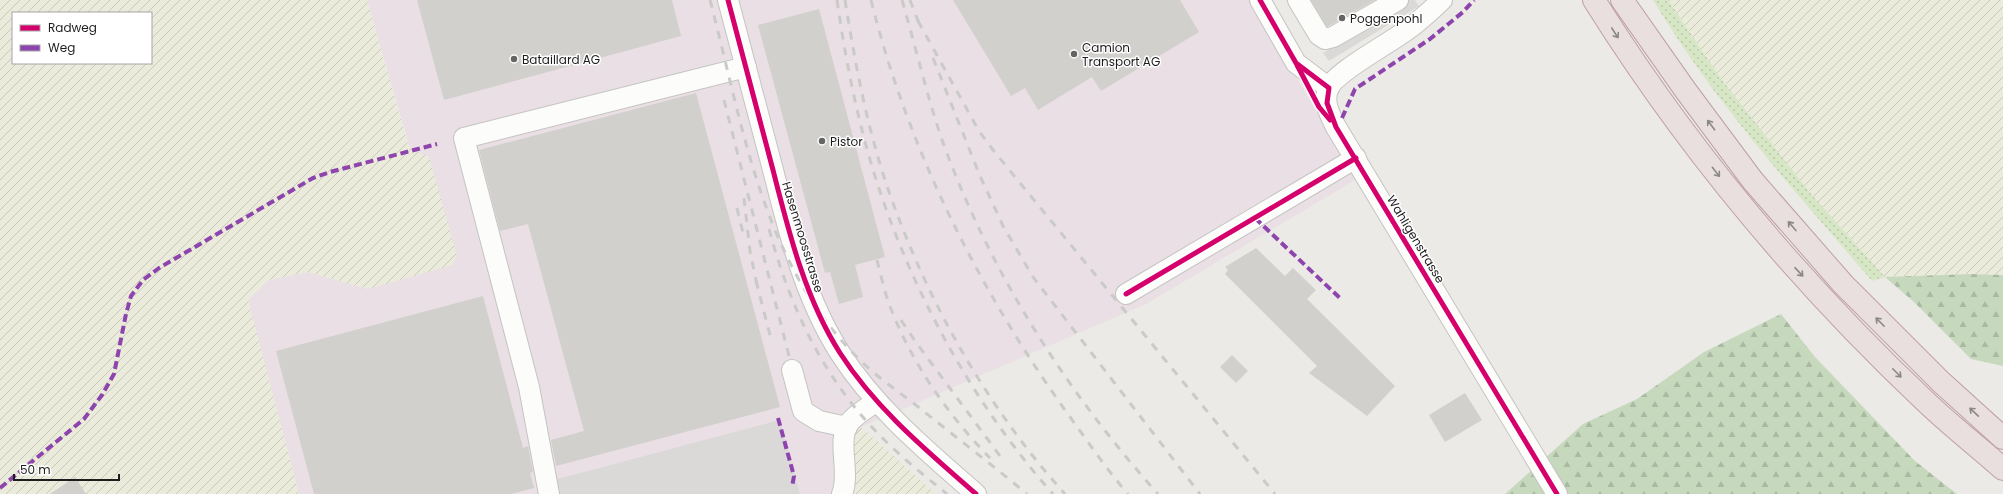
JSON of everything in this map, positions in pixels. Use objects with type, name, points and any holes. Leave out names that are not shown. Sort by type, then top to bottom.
[{"type":"highway","points":[[1594,0],[1627,51],[1693,143],[1763,232],[1844,320],[1926,402],[2003,469]]},
{"type":"highway","points":[[1622,0],[1686,92],[1763,193],[1843,284],[1941,382],[2003,438]]},
{"type":"street","name":"Hasenmoosstrasse","points":[[728,0],[783,209],[807,286],[822,321],[840,354],[876,401],[910,436],[976,494]]},
{"type":"street","points":[[1260,0],[1296,63],[1329,88],[1340,74],[1387,45],[1442,0]]},
{"type":"street","points":[[1298,0],[1319,35],[1325,39],[1333,37],[1398,0]]},
{"type":"street","points":[[549,494],[529,387],[464,138],[746,67]]},
{"type":"street","name":"Wahligenstrasse","points":[[1329,88],[1327,99],[1328,110],[1556,494]]},
{"type":"street","points":[[1126,294],[1356,158]]},
{"type":"street","points":[[792,370],[803,411],[819,421],[847,427]]},
{"type":"street","points":[[842,494],[845,487],[844,446],[847,427],[852,420],[876,401]]},
{"type":"shaded area","points":[[367,0],[1250,0],[1357,179],[1146,304],[861,427],[852,438],[854,481],[853,494],[299,494],[248,300],[268,280],[308,272],[368,289],[410,148]]},
{"type":"shaded area","points":[[1410,0],[1415,0],[1419,6],[1329,61],[1323,53]]},
{"type":"shaded area","points":[[780,420],[800,494],[558,494],[554,480]]},
{"type":"green space","points":[[0,0],[367,0],[409,148],[429,157],[457,256],[452,265],[368,289],[308,272],[268,280],[248,300],[299,494],[0,494]]},
{"type":"green space","points":[[1653,0],[1668,0],[1719,76],[1811,194],[1885,277],[1872,281],[1756,145],[1702,74]]},
{"type":"green space","points":[[1668,0],[2003,0],[2003,275],[1971,274],[1885,277],[1811,194],[1719,76]]},
{"type":"green space","points":[[1971,274],[2003,275],[2003,366],[1971,359],[1914,302],[1885,277]]},
{"type":"green space","points":[[1781,314],[1815,357],[1915,461],[1957,494],[1505,494],[1583,424],[1637,399],[1704,352]]},
{"type":"green space","points":[[861,427],[936,494],[853,494],[854,481],[852,438]]},
{"type":"building","name":"Bataillard AG","points":[[417,0],[672,0],[681,36],[444,100]]},
{"type":"building","name":"Camion Transport AG","points":[[953,0],[1180,0],[1199,32],[1101,91],[1092,77],[1038,110],[1025,88],[1011,96]]},
{"type":"building","points":[[1311,0],[1375,0],[1327,27]]},
{"type":"building","name":"Pistor","points":[[819,9],[885,257],[855,265],[863,297],[839,304],[830,272],[825,273],[758,25]]},
{"type":"building","points":[[696,93],[780,407],[556,466],[551,440],[584,431],[528,224],[500,231],[479,150]]},
{"type":"building","points":[[1256,248],[1285,276],[1293,268],[1316,290],[1307,299],[1395,386],[1367,416],[1309,373],[1317,366],[1225,274],[1228,270],[1225,267]]},
{"type":"building","points":[[483,296],[523,448],[528,446],[533,472],[530,473],[534,488],[511,494],[314,494],[276,351]]},
{"type":"building","points":[[1232,355],[1248,371],[1236,383],[1220,367]]},
{"type":"building","points":[[1465,393],[1482,420],[1445,442],[1429,415]]},
{"type":"building","points":[[75,477],[86,494],[50,494]]},
{"type":"railway","points":[[710,0],[734,98],[762,194],[779,240],[802,284],[829,326],[864,364],[1027,494]]},
{"type":"railway","points":[[837,0],[845,52],[862,130],[876,181],[900,245],[935,321],[978,394],[1001,429],[1053,494]]},
{"type":"railway","points":[[845,0],[864,103],[877,154],[893,203],[925,281],[965,357],[988,393],[1012,428],[1065,494]]},
{"type":"railway","points":[[871,0],[886,56],[926,165],[977,270],[1037,369],[1098,456],[1128,494]]},
{"type":"railway","points":[[902,0],[925,86],[941,137],[960,186],[1006,281],[1032,326],[1091,413],[1158,494]]},
{"type":"railway","points":[[910,0],[920,26]]},
{"type":"railway","points":[[918,21],[979,131],[993,150],[1275,494]]},
{"type":"railway","points":[[933,58],[980,176],[1003,226],[1033,277],[1200,494]]},
{"type":"railway","points":[[724,100],[790,360]]},
{"type":"railway","points":[[744,198],[750,251],[757,285]]},
{"type":"railway","points":[[737,208],[743,233]]},
{"type":"railway","points":[[769,229],[778,261],[789,291],[802,321],[832,377],[851,403],[872,427],[902,457],[947,494]]},
{"type":"railway","points":[[877,260],[891,309],[910,350],[946,407],[990,458]]},
{"type":"railway","points":[[756,281],[772,343]]},
{"type":"railway","points":[[901,320],[1000,456]]},
{"type":"marked path","points":[[1342,118],[1355,89],[1430,39],[1463,12],[1474,0]]},
{"type":"marked path","points":[[0,488],[84,419],[102,395],[114,374],[131,296],[143,280],[159,268],[313,178],[330,172],[437,144]]},
{"type":"marked path","points":[[1255,218],[1342,300]]},
{"type":"marked path","points":[[778,418],[794,476],[792,487]]},
{"type":"cycle path","points":[[728,0],[792,241],[808,288],[828,332],[854,373],[886,411],[921,445],[976,494]]},
{"type":"cycle path","points":[[1260,0],[1296,63],[1329,88],[1327,103],[1336,127],[1557,494]]},
{"type":"cycle path","points":[[1297,65],[1319,107],[1330,120]]},
{"type":"cycle path","points":[[1126,294],[1356,158]]},
{"type":"place","name":"Poggenpohl","points":[[1342,18]]},
{"type":"place","name":"Camion Transport AG","points":[[1074,54]]},
{"type":"place","name":"Bataillard AG","points":[[514,59]]},
{"type":"place","name":"Pistor","points":[[822,141]]}]
